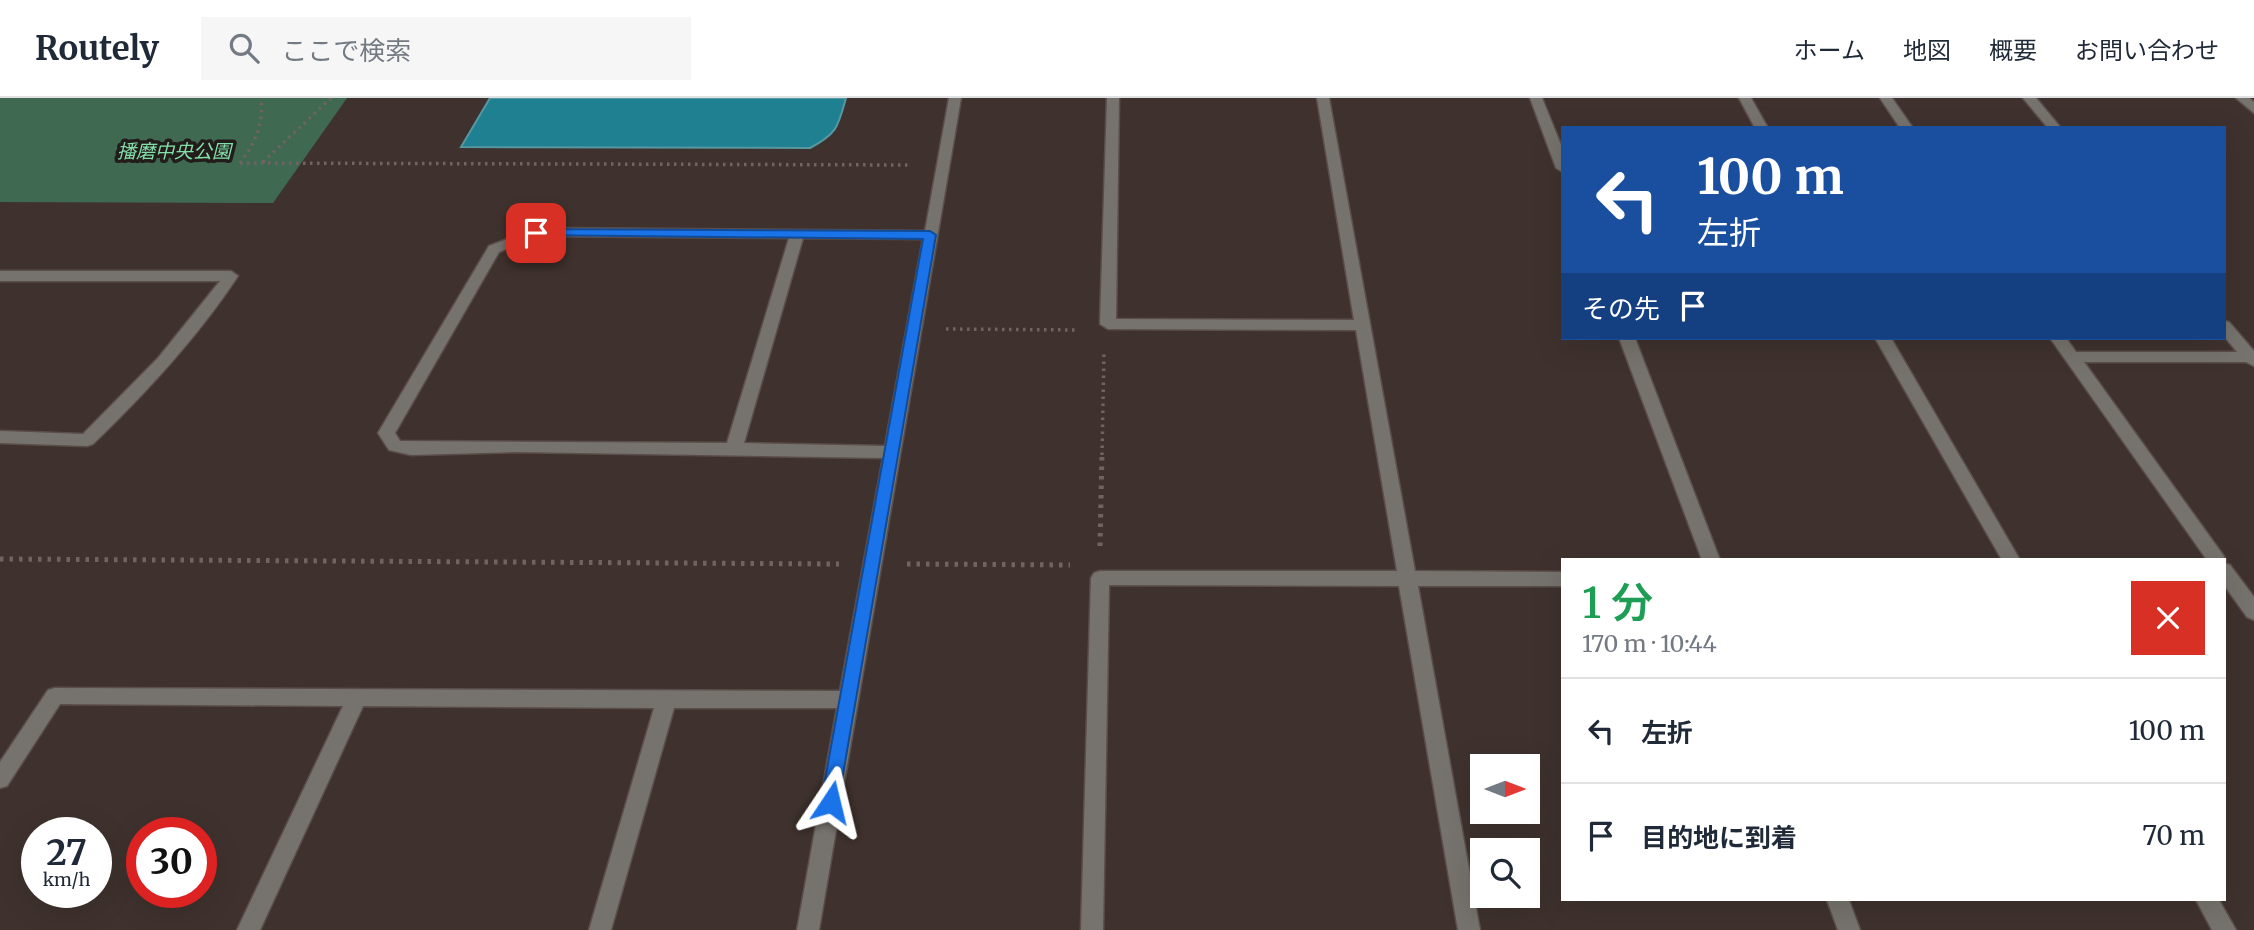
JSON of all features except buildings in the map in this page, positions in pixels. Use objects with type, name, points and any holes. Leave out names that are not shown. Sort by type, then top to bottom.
[{"type":"street","points":[[808,930],[955,98]]},
{"type":"street","points":[[1112,98],[1108,324],[1364,326]]},
{"type":"street","points":[[1323,98],[1469,930]]},
{"type":"street","points":[[1536,98],[1561,163]]},
{"type":"street","points":[[1745,98],[1761,126]]},
{"type":"street","points":[[1886,98],[1906,126]]},
{"type":"street","points":[[2029,98],[2053,126]]},
{"type":"street","points":[[2242,98],[2254,110]]},
{"type":"street","points":[[892,452],[517,446],[411,449],[395,446],[386,433],[494,249],[536,233],[930,235]]},
{"type":"street","points":[[733,450],[797,235]]},
{"type":"street","points":[[0,276],[231,276],[162,364],[128,402],[87,440],[0,438]]},
{"type":"street","points":[[2226,328],[2253,358]]},
{"type":"street","points":[[1628,340],[1710,558]]},
{"type":"street","points":[[1884,340],[2010,558]]},
{"type":"street","points":[[2059,340],[2216,558]]},
{"type":"street","points":[[2072,358],[2253,358]]},
{"type":"street","points":[[2226,573],[2254,612]]},
{"type":"street","points":[[1092,930],[1100,578],[1561,579]]},
{"type":"street","points":[[0,779],[55,696],[848,700]]},
{"type":"street","points":[[248,930],[358,696]]},
{"type":"street","points":[[600,930],[666,701]]},
{"type":"street","points":[[1838,901],[1849,930]]},
{"type":"street","points":[[2208,901],[2225,930]]},
{"type":"path","points":[[268,98],[261,99],[257,140],[240,163],[943,165]]},
{"type":"path","points":[[263,162],[331,98]]},
{"type":"path","points":[[914,329],[1088,330],[1108,324]]},
{"type":"path","points":[[1100,546],[1104,340],[1108,324]]},
{"type":"path","points":[[0,559],[1070,565]]},
{"type":"green space","name":"播磨中央公園","points":[[0,98],[347,98],[273,203],[0,202]]},
{"type":"water","points":[[490,98],[846,98],[835,129],[810,148],[461,147]]},
{"type":"route","points":[[536,233],[930,235],[831,802]]}]
